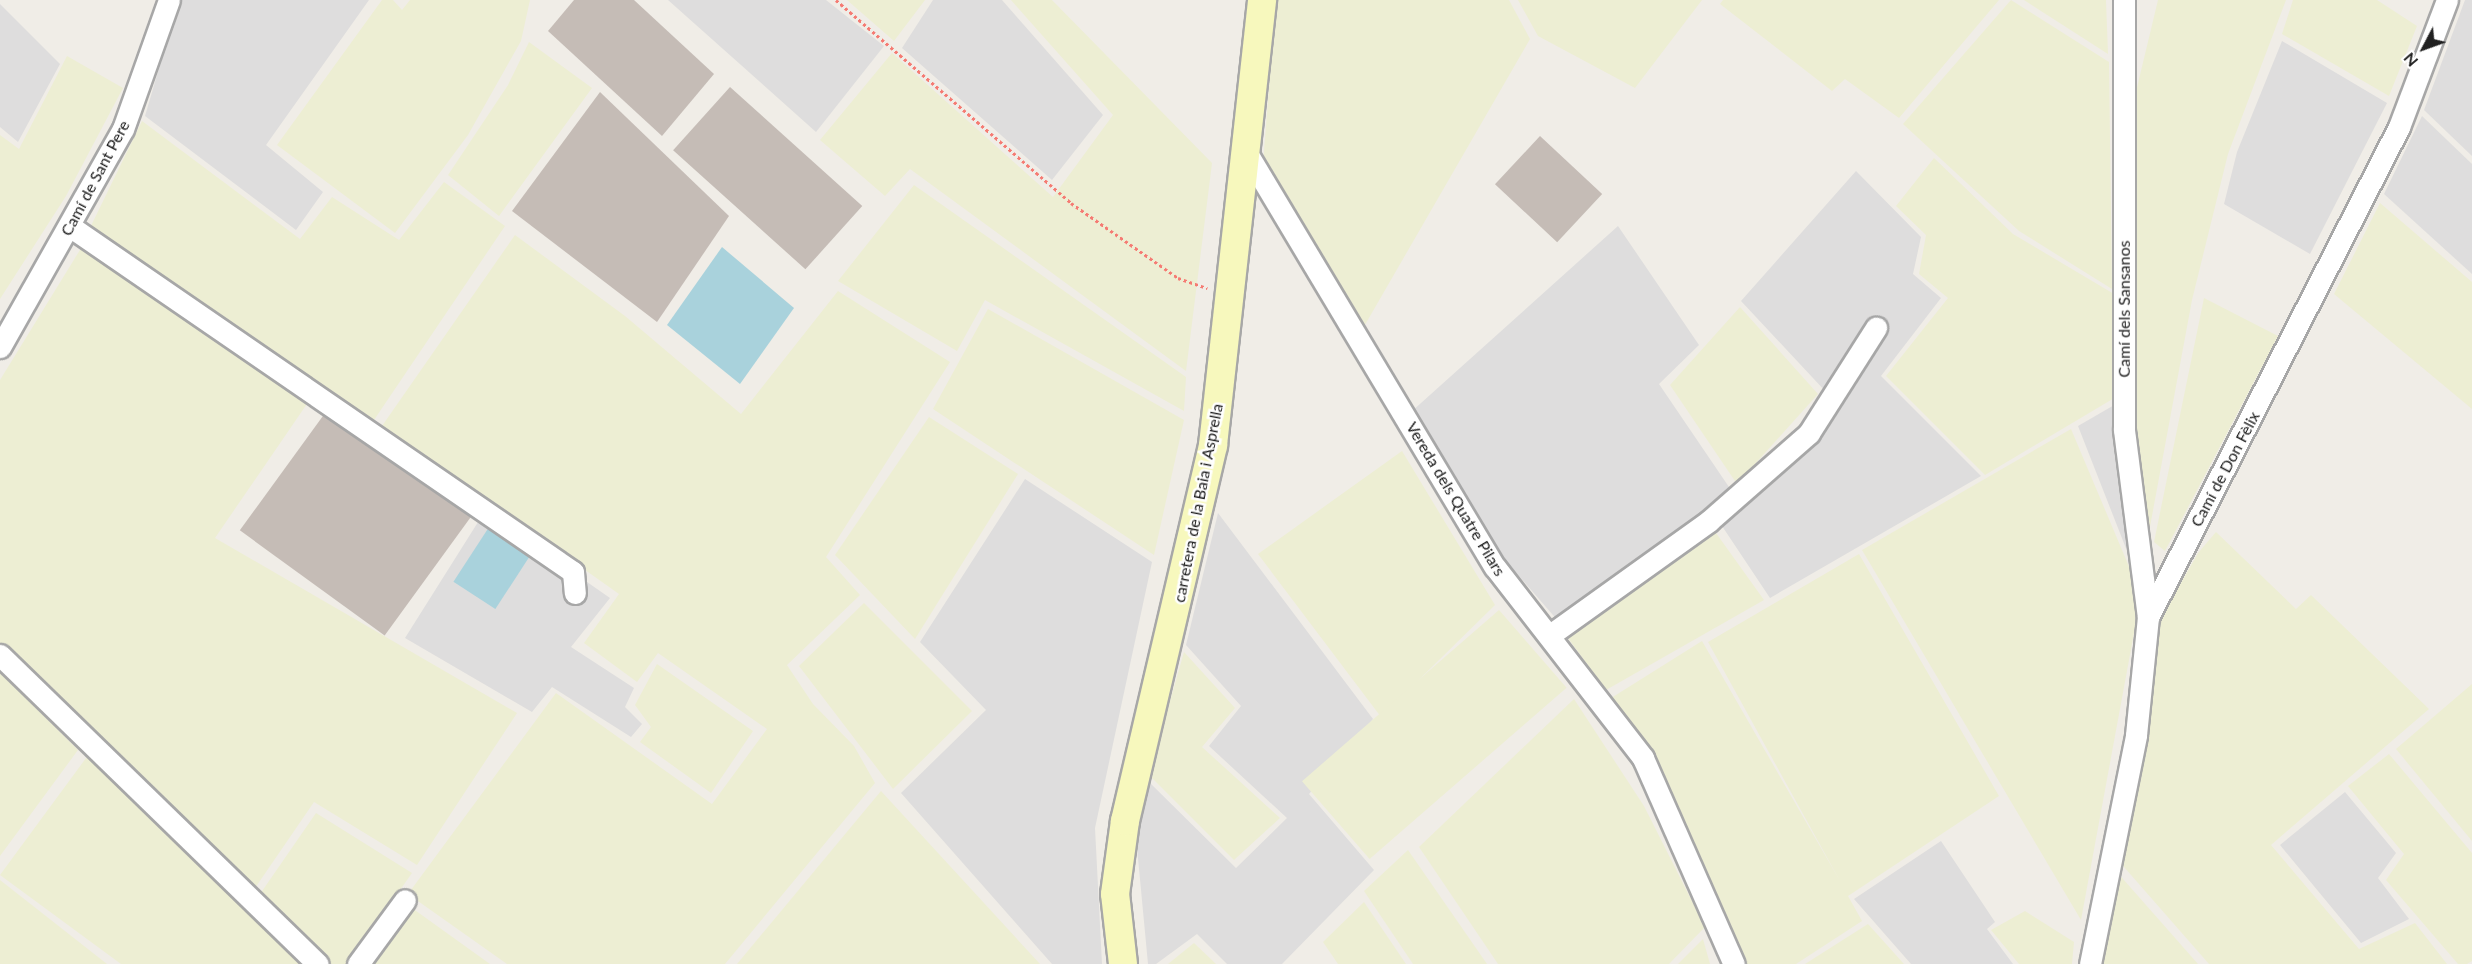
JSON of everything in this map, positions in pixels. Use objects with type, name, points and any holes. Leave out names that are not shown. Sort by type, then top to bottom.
[{"type":"main road","name":"carretera de la Baia i Asprella","points":[[1123,964],[1115,894],[1125,821],[1213,445],[1248,155],[1262,0]]},
{"type":"street","name":"Camí de Sant Pere","points":[[0,347],[71,227],[123,129],[169,0]]},
{"type":"street","name":"Camí dels Sansanos","points":[[2124,0],[2124,430],[2148,617]]},
{"type":"street","name":"Camí de Don Fèlix","points":[[2090,964],[2136,735],[2148,617],[2399,127],[2447,0]]},
{"type":"street","name":"Vereda dels Quatre Pilars","points":[[1248,155],[1495,567],[1550,635],[1643,758],[1734,964]]},
{"type":"street","points":[[71,227],[573,572],[575,593]]},
{"type":"street","points":[[1550,635],[1709,521],[1809,433],[1876,328]]},
{"type":"street","points":[[0,655],[318,964]]},
{"type":"street","points":[[358,964],[405,900]]},
{"type":"path","points":[[836,0],[1071,203],[1178,278],[1231,297]]},
{"type":"shaded area","points":[[179,0],[369,0],[266,145],[323,192],[296,230],[145,116]]},
{"type":"shaded area","points":[[668,0],[826,0],[884,46],[816,132]]},
{"type":"shaded area","points":[[933,0],[1002,0],[1103,115],[1052,180],[902,48]]},
{"type":"shaded area","points":[[2465,0],[2472,0],[2472,156],[2424,110]]},
{"type":"shaded area","points":[[0,4],[60,64],[18,142],[0,127]]},
{"type":"shaded area","points":[[2282,41],[2387,103],[2310,254],[2224,204],[2237,152]]},
{"type":"shaded area","points":[[2422,116],[2472,164],[2472,274],[2384,194]]},
{"type":"shaded area","points":[[1856,171],[1921,237],[1913,274],[1941,298],[1881,376],[1981,476],[1770,598],[1714,514],[1795,436],[1826,392],[1741,301]]},
{"type":"shaded area","points":[[1618,226],[1699,345],[1659,384],[1731,490],[1559,622],[1505,560],[1411,412]]},
{"type":"shaded area","points":[[2116,404],[2138,579],[2078,426]]},
{"type":"shaded area","points":[[1025,479],[1152,562],[1095,828],[1102,964],[1052,964],[901,793],[986,710],[920,642]]},
{"type":"shaded area","points":[[485,511],[610,598],[571,647],[634,688],[625,707],[642,724],[631,737],[552,687],[532,712],[405,638]]},
{"type":"shaded area","points":[[1218,513],[1373,719],[1309,794],[1374,870],[1282,964],[1227,964],[1197,934],[1156,964],[1148,964],[1136,837],[1148,781],[1236,868],[1287,818],[1209,746],[1241,706],[1186,645]]},
{"type":"shaded area","points":[[2345,792],[2396,853],[2378,878],[2409,919],[2361,943],[2280,845]]},
{"type":"shaded area","points":[[1941,841],[1995,922],[1987,929],[2013,964],[1911,964],[1854,899]]},
{"type":"green space","points":[[382,0],[393,0],[402,10],[410,0],[530,0],[521,41],[468,135],[395,233],[277,145]]},
{"type":"green space","points":[[847,0],[925,0],[894,41]]},
{"type":"green space","points":[[1011,0],[1052,0],[1212,163],[1186,371],[910,169],[885,196],[820,140],[892,53],[1053,197],[1113,115]]},
{"type":"green space","points":[[1276,0],[1509,0],[1530,39],[1362,330],[1263,163]]},
{"type":"green space","points":[[1518,0],[1702,0],[1635,88],[1538,36]]},
{"type":"green space","points":[[1723,0],[1999,0],[1899,118],[1845,79],[1832,91],[1720,4]]},
{"type":"green space","points":[[2011,0],[2109,62],[2112,289],[2019,231],[1903,124]]},
{"type":"green space","points":[[2024,0],[2106,0],[2108,54]]},
{"type":"green space","points":[[2158,0],[2286,0],[2228,154],[2192,300],[2149,532],[2132,429],[2133,104]]},
{"type":"green space","points":[[2293,0],[2377,0],[2417,26],[2389,96],[2282,34]]},
{"type":"green space","points":[[529,42],[592,88],[499,216],[448,175],[508,85]]},
{"type":"green space","points":[[67,56],[123,88],[66,196],[0,299],[0,135],[19,149]]},
{"type":"green space","points":[[142,121],[300,239],[332,197],[399,240],[444,182],[505,226],[374,420],[88,232]]},
{"type":"green space","points":[[1934,158],[2013,234],[2114,294],[2116,397],[1985,475],[1886,376],[1948,298],[1919,274],[1926,235],[1896,206]]},
{"type":"green space","points":[[914,185],[1186,377],[1184,411],[985,300],[957,351],[838,281]]},
{"type":"green space","points":[[2380,203],[2472,282],[2472,409],[2334,294]]},
{"type":"green space","points":[[515,235],[625,316],[741,414],[838,291],[950,362],[826,557],[860,595],[787,665],[813,704],[854,746],[875,783],[725,964],[507,964],[408,894],[556,693],[712,804],[767,729],[658,653],[637,682],[584,643],[619,594],[382,426]]},
{"type":"green space","points":[[83,245],[311,398],[215,538],[517,713],[417,865],[314,802],[251,894],[0,647],[0,380]]},
{"type":"green space","points":[[2204,298],[2278,336],[2165,551],[2154,542]]},
{"type":"green space","points":[[1740,307],[1818,394],[1737,484],[1670,385]]},
{"type":"green space","points":[[988,309],[1184,420],[1154,555],[933,409]]},
{"type":"green space","points":[[929,417],[1018,474],[915,639],[835,555]]},
{"type":"green space","points":[[2071,429],[2141,595],[2081,920],[1862,550]]},
{"type":"green space","points":[[1402,451],[1495,605],[1381,717],[1258,554]]},
{"type":"green space","points":[[1711,526],[1764,600],[1606,690],[1562,630]]},
{"type":"green space","points":[[2216,532],[2296,609],[2311,595],[2429,709],[2271,845],[2359,949],[2415,923],[2447,964],[2209,964],[2117,859],[2157,625],[2198,553]]},
{"type":"green space","points":[[1859,554],[1999,796],[1848,896],[1862,921],[1796,964],[1742,964],[1699,857],[1644,746],[1608,700],[1702,641],[1840,881],[1708,642]]},
{"type":"green space","points":[[864,603],[972,711],[893,789],[799,666]]},
{"type":"green space","points":[[1499,610],[1567,688],[1370,859],[1302,781]]},
{"type":"green space","points":[[1184,652],[1235,708],[1202,747],[1280,818],[1234,860],[1149,775]]},
{"type":"green space","points":[[657,664],[753,731],[711,793],[640,742],[651,727],[635,705]]},
{"type":"green space","points":[[0,672],[78,750],[0,856]]},
{"type":"green space","points":[[2472,684],[2472,841],[2396,749]]},
{"type":"green space","points":[[1574,699],[1644,806],[1705,927],[1669,964],[1498,964],[1419,847]]},
{"type":"green space","points":[[89,754],[247,913],[316,813],[412,873],[348,964],[121,964],[0,875]]},
{"type":"green space","points":[[2389,754],[2472,853],[2472,961],[2467,964],[2458,964],[2386,880],[2404,854],[2348,786]]},
{"type":"green space","points":[[881,791],[1040,964],[737,964]]},
{"type":"green space","points":[[1408,850],[1487,964],[1413,964],[1364,891]]},
{"type":"green space","points":[[2116,871],[2198,964],[2101,964]]},
{"type":"green space","points":[[0,880],[107,964],[0,964]]},
{"type":"green space","points":[[1364,902],[1406,964],[1338,964],[1323,942]]},
{"type":"green space","points":[[412,908],[490,964],[370,964]]},
{"type":"green space","points":[[2025,911],[2074,942],[2072,964],[2019,964],[1991,930]]},
{"type":"green space","points":[[1868,924],[1904,964],[1805,964]]},
{"type":"green space","points":[[1703,939],[1710,964],[1678,964]]},
{"type":"green space","points":[[1194,943],[1216,964],[1168,964]]},
{"type":"water","points":[[722,247],[794,308],[740,384],[667,325]]},
{"type":"water","points":[[491,524],[533,551],[495,609],[453,582]]},
{"type":"building","points":[[574,0],[634,0],[714,74],[662,136],[548,31]]},
{"type":"building","points":[[730,87],[862,206],[805,269],[673,150]]},
{"type":"building","points":[[600,92],[729,216],[657,322],[512,211]]},
{"type":"building","points":[[1540,136],[1602,194],[1557,242],[1495,184]]},
{"type":"building","points":[[328,409],[473,514],[385,636],[240,530]]}]
